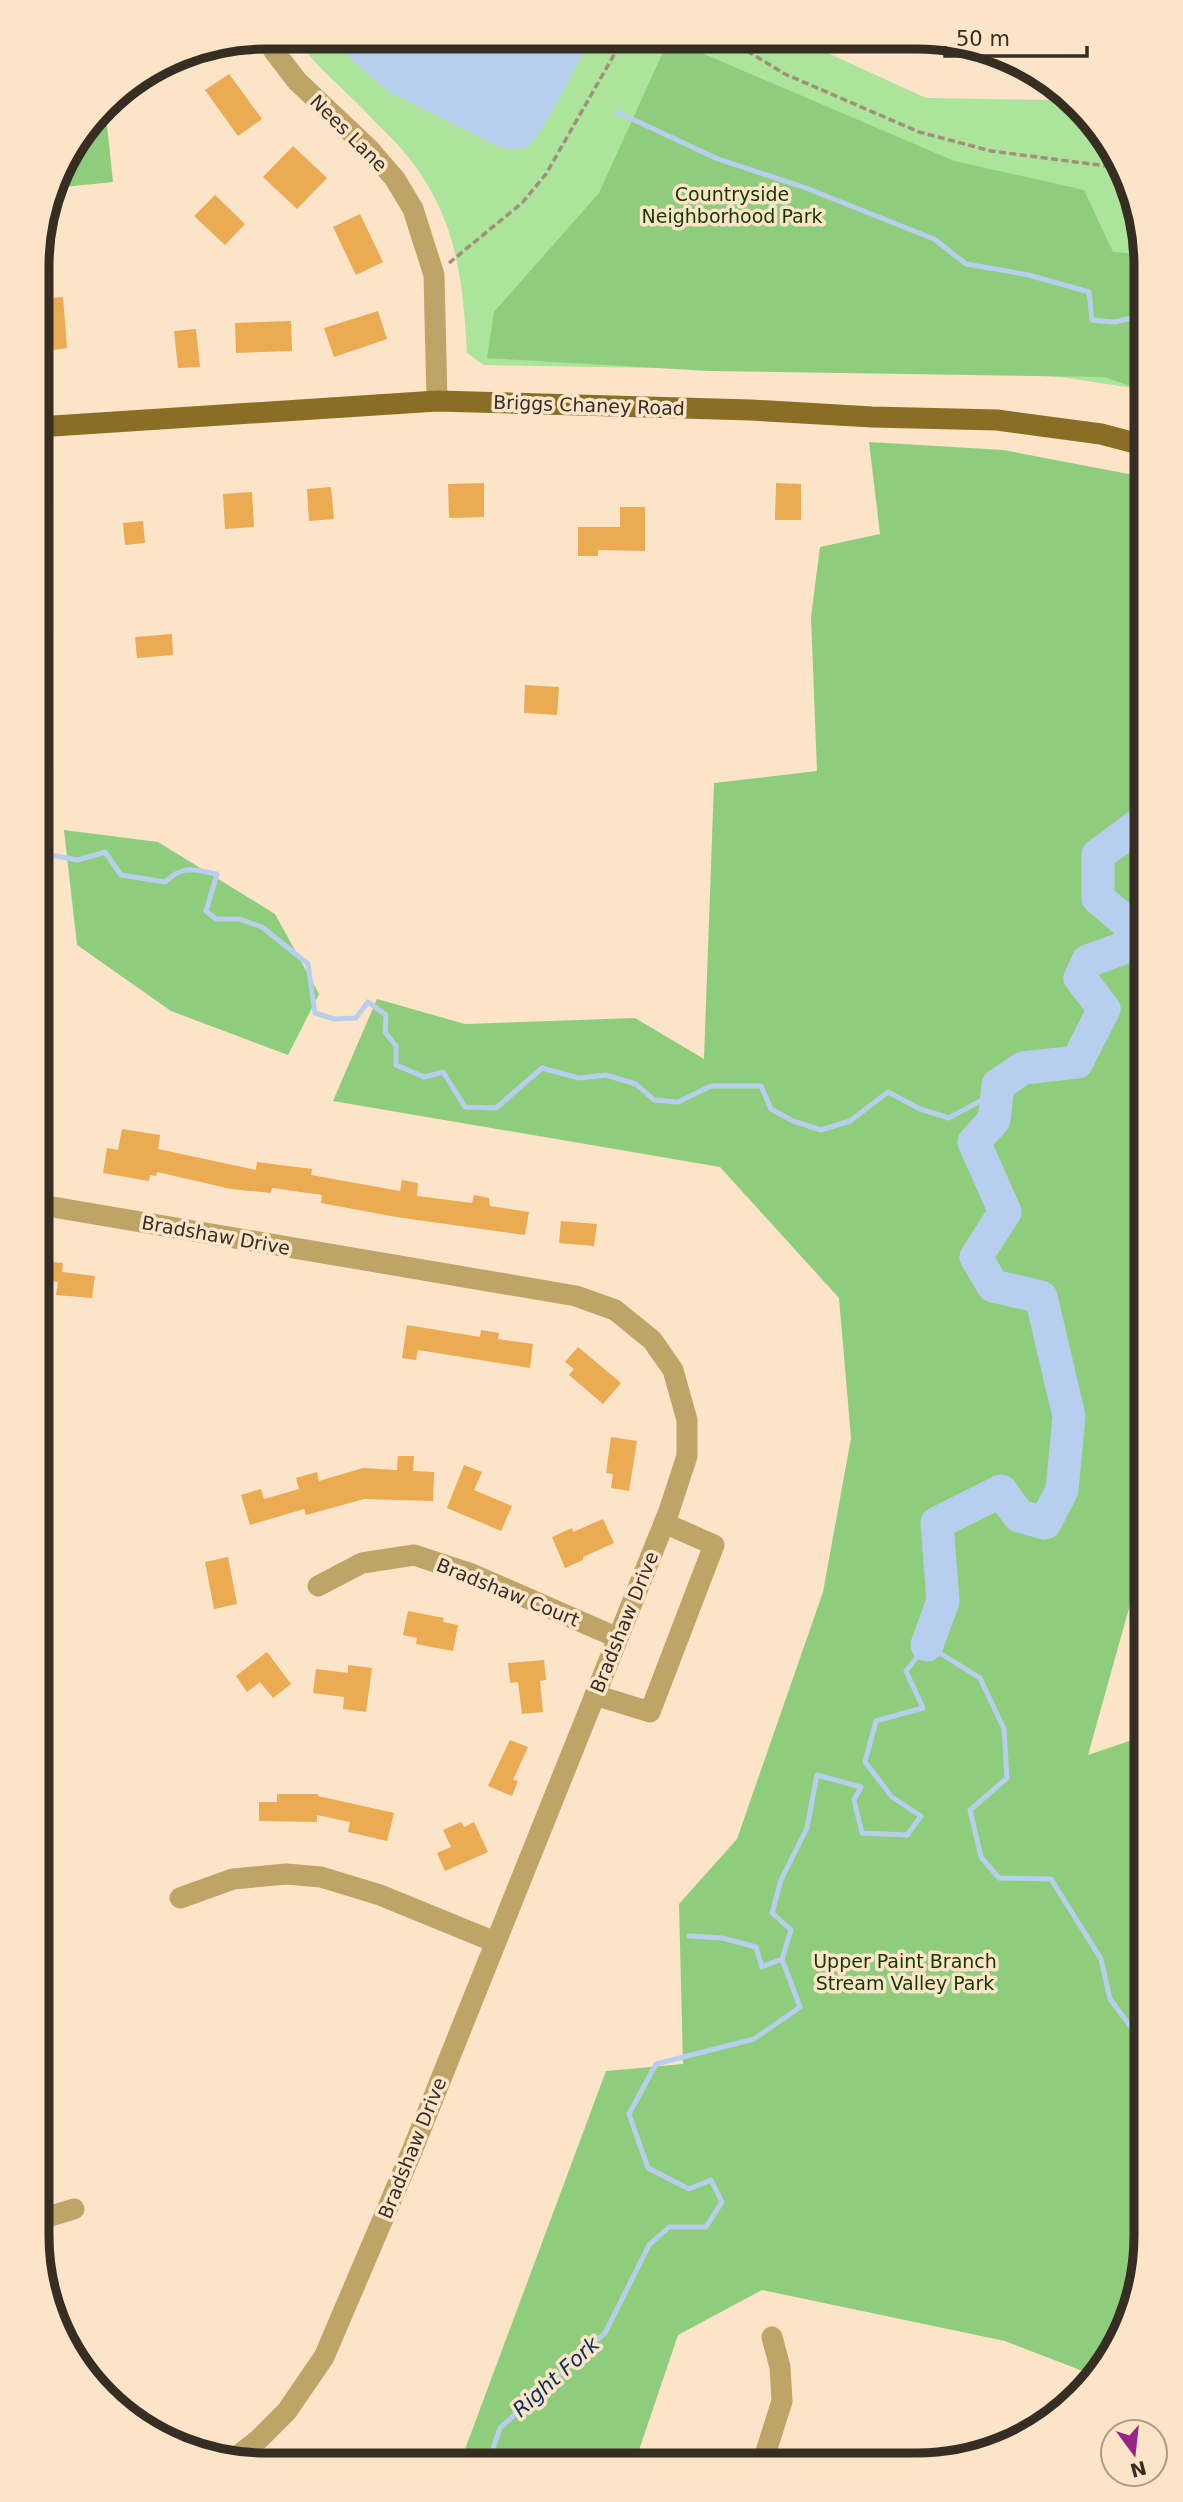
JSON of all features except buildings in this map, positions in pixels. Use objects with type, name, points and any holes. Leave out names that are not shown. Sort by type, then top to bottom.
[{"type":"main road","name":"Briggs Chaney Road","points":[[49,427],[437,401],[997,420],[1101,434],[1134,443]]},
{"type":"street","name":"Nees Lane","points":[[273,49],[297,81],[370,150],[395,179],[413,209],[434,275],[437,401]]},
{"type":"street","name":"Bradshaw Drive","points":[[49,1206],[576,1296],[615,1310],[652,1340],[673,1370],[687,1420],[687,1456],[664,1523],[412,2151],[324,2357],[287,2411],[243,2452]]},
{"type":"street","points":[[595,1695],[650,1712],[714,1545],[664,1523]]},
{"type":"street","name":"Bradshaw Court","points":[[318,1586],[362,1563],[414,1555],[472,1574],[618,1638]]},
{"type":"street","points":[[180,1898],[233,1879],[286,1874],[321,1877],[380,1895],[495,1942]]},
{"type":"street","points":[[49,2216],[74,2209]]},
{"type":"street","points":[[766,2453],[782,2401],[780,2367],[772,2337]]},
{"type":"path","points":[[434,275],[522,203],[546,174],[617,49]]},
{"type":"path","points":[[744,49],[785,74],[919,132],[991,150],[1109,166]]},
{"type":"green space","name":"Countryside Neighborhood Park","points":[[305,49],[819,49],[926,98],[1056,100],[1080,123],[1105,158],[1127,210],[1134,266],[1134,388],[1061,377],[1006,374],[484,365],[467,353],[456,256],[441,210],[429,188],[404,152]]},
{"type":"green space","name":"Countryside Neighborhood Park","points":[[664,49],[692,49],[954,161],[1084,190],[1113,252],[1133,254],[1134,387],[1104,377],[709,371],[487,358],[494,312],[599,193]]},
{"type":"green space","points":[[106,120],[113,182],[65,187],[78,157]]},
{"type":"green space","name":"Upper Paint Branch Stream Valley Park","points":[[869,442],[1003,450],[1134,475],[1134,1590],[1088,1755],[1134,1739],[1134,2250],[1130,2278],[1117,2319],[1105,2344],[1085,2372],[1005,2341],[762,2290],[678,2335],[638,2453],[464,2453],[606,2071],[683,2064],[679,1904],[737,1839],[823,1592],[851,1438],[839,1298],[720,1167],[333,1101],[377,999],[465,1024],[635,1018],[704,1059],[714,783],[817,771],[811,617],[820,547],[880,534]]},
{"type":"green space","points":[[64,830],[158,842],[275,914],[319,994],[288,1055],[171,1011],[77,945]]},
{"type":"water","points":[[342,49],[584,49],[542,128],[528,146],[515,149],[501,148],[389,92]]},
{"type":"waterway","points":[[617,112],[718,159],[806,188],[934,239],[966,264],[1029,275],[1089,292],[1092,320],[1115,322],[1134,317]]},
{"type":"waterway","points":[[1134,828],[1098,855],[1098,898],[1134,929]]},
{"type":"waterway","points":[[49,855],[78,860],[105,852],[121,875],[165,882],[183,871],[217,874],[206,911],[216,919],[239,919],[262,927],[308,964],[315,1013],[334,1019],[356,1018],[368,1002],[386,1015],[385,1032],[396,1046],[396,1065],[424,1077],[443,1072],[465,1107],[496,1108],[542,1068],[579,1078],[606,1075],[636,1084],[654,1100],[678,1102],[711,1086],[761,1086],[771,1109],[793,1121],[821,1130],[850,1121],[888,1092],[920,1109],[949,1118],[982,1100],[998,1085]]},
{"type":"waterway","points":[[927,1645],[943,1601],[937,1523],[1001,1491],[1019,1516],[1045,1523],[1062,1490],[1069,1416],[1041,1297],[993,1286],[976,1257],[1005,1212],[974,1142],[994,1120],[998,1085],[1023,1068],[1077,1062],[1104,1009],[1080,978],[1088,961],[1126,947],[1134,937]]},
{"type":"waterway","name":"Right Fork","points":[[491,2453],[500,2428],[605,2333],[649,2245],[669,2227],[706,2227],[722,2202],[711,2180],[689,2189],[648,2168],[629,2114],[656,2064],[754,2039],[800,2007],[782,1959],[791,1930],[772,1913],[781,1880],[807,1828],[817,1775],[861,1787],[854,1800],[862,1833],[907,1835],[921,1816],[892,1797],[865,1762],[876,1721],[923,1708],[906,1671],[927,1645],[980,1678],[1004,1729],[1007,1778],[970,1810],[981,1857],[999,1878],[1051,1879],[1101,1959],[1110,1999],[1134,2031]]},
{"type":"waterway","points":[[689,1936],[722,1938],[756,1947],[762,1967],[782,1959]]}]
